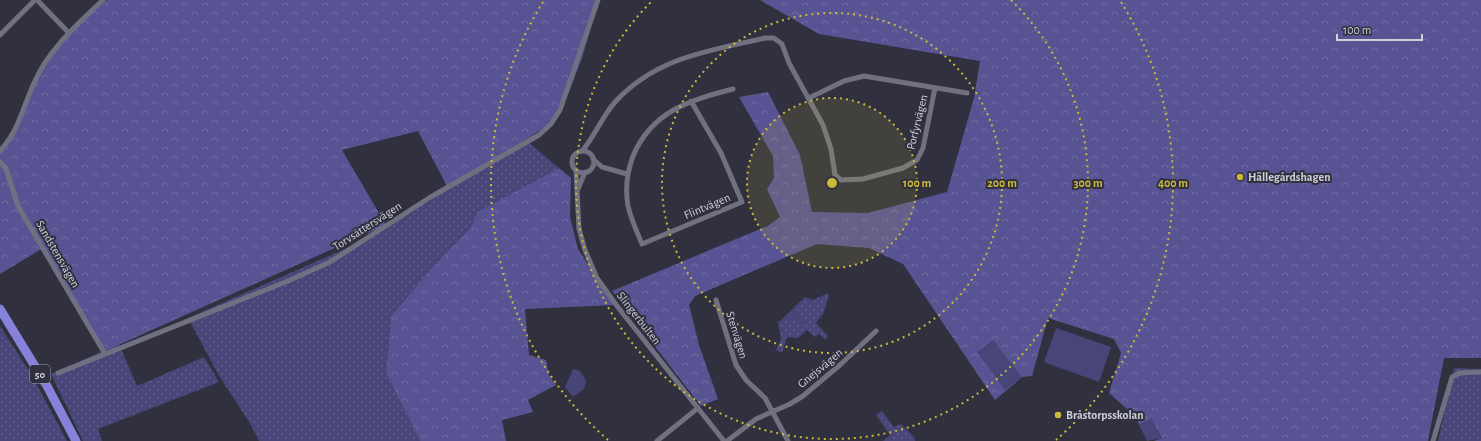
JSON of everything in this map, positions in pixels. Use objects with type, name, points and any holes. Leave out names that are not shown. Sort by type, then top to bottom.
[{"type":"highway","name":"50","points":[[0,309],[47,386],[76,441]]},
{"type":"highway","name":"50","points":[[0,317],[43,388],[71,441]]},
{"type":"street","points":[[0,35],[36,0],[69,33]]},
{"type":"street","points":[[0,151],[18,126],[35,81],[44,64],[69,33],[103,0]]},
{"type":"street","name":"Torvsättersvägen","points":[[58,373],[330,262],[429,198],[539,135],[551,124],[560,110],[598,0]]},
{"type":"street","name":"Porfyrvägen","points":[[592,139],[615,102],[632,86],[651,72],[685,57],[770,37],[780,41],[789,63],[809,98],[826,133],[835,175],[841,180],[859,179],[903,168],[917,160],[923,148],[935,88]]},
{"type":"street","name":"Porfyrvägen","points":[[809,98],[844,81],[864,76],[967,93]]},
{"type":"street","name":"Flintvägen","points":[[691,101],[721,153],[742,202],[642,244],[628,206],[627,174],[636,148],[653,125],[668,113],[691,101],[733,89]]},
{"type":"street","points":[[592,139],[582,151],[577,153],[572,159],[572,164],[576,170],[585,172],[602,167],[627,174]]},
{"type":"street","points":[[591,169],[592,139]]},
{"type":"street","points":[[582,151],[592,157],[602,167]]},
{"type":"street","name":"Sandstensvägen","points":[[0,162],[8,174],[18,206],[105,354]]},
{"type":"street","name":"Slingerbulten","points":[[576,170],[579,229],[585,250],[595,274],[616,306],[725,441]]},
{"type":"street","name":"Slingerbulten","points":[[578,190],[585,172]]},
{"type":"street","name":"Stenvägen","points":[[716,300],[736,365],[746,380],[765,398],[772,411]]},
{"type":"street","name":"Gnejsvägen","points":[[725,441],[748,424],[772,411],[790,404],[803,396],[841,364],[876,331]]},
{"type":"street","points":[[1433,441],[1448,384],[1455,374],[1481,372]]},
{"type":"street","points":[[657,441],[698,408]]},
{"type":"street","points":[[772,411],[788,441]]},
{"type":"shaded area","points":[[527,141],[559,168],[477,212],[471,227],[429,271],[391,316],[386,373],[420,441],[259,441],[251,425],[218,374],[188,318],[365,240]]},
{"type":"shaded area","points":[[828,293],[829,296],[823,314],[816,323],[828,336],[825,339],[819,334],[815,337],[807,330],[798,338],[787,337],[782,353],[776,350],[781,339],[778,323],[805,297],[813,300]]},
{"type":"shaded area","points":[[793,310],[798,315],[804,315],[805,323],[787,318]]},
{"type":"shaded area","points":[[0,326],[31,374],[67,441],[0,441]]},
{"type":"shaded area","points":[[1056,328],[1111,347],[1099,382],[1044,362]]},
{"type":"shaded area","points":[[993,340],[1022,377],[1005,390],[977,352]]},
{"type":"shaded area","points":[[119,344],[137,386],[204,357],[219,382],[98,429],[102,441],[83,441],[51,374]]},
{"type":"shaded area","points":[[1454,368],[1481,369],[1481,441],[1438,441]]},
{"type":"shaded area","points":[[573,369],[580,371],[586,381],[584,389],[573,397],[565,387]]},
{"type":"shaded area","points":[[882,411],[894,427],[901,424],[915,438],[915,441],[883,441],[890,435],[876,415]]},
{"type":"shaded area","points":[[1151,418],[1162,438],[1147,441],[1139,425]]},
{"type":"green space","points":[[107,0],[599,0],[582,58],[569,92],[552,123],[448,188],[418,131],[342,150],[386,225],[105,351],[43,248],[0,274],[0,150],[15,132],[38,70],[69,33]]},
{"type":"green space","points":[[760,0],[1481,0],[1481,358],[1444,358],[1428,441],[1154,441],[1162,438],[1151,419],[1139,425],[1136,417],[1109,393],[1121,353],[1114,339],[1048,318],[1032,376],[1022,377],[995,400],[903,264],[869,248],[817,244],[695,296],[689,305],[699,345],[718,399],[701,406],[612,291],[768,226],[780,217],[767,189],[774,178],[773,156],[739,97],[768,92],[800,155],[812,212],[868,213],[947,192],[974,98],[980,61],[819,34]]},
{"type":"green space","points":[[559,168],[571,178],[570,217],[578,249],[615,305],[525,309],[529,355],[546,360],[549,375],[556,385],[528,400],[533,412],[502,420],[506,441],[420,441],[386,373],[391,316],[429,271],[471,227],[477,212]]},
{"type":"place","name":"Hällegårdshagen","points":[[1240,177]]},
{"type":"place","name":"Bråstorpsskolan","points":[[1058,415]]}]
